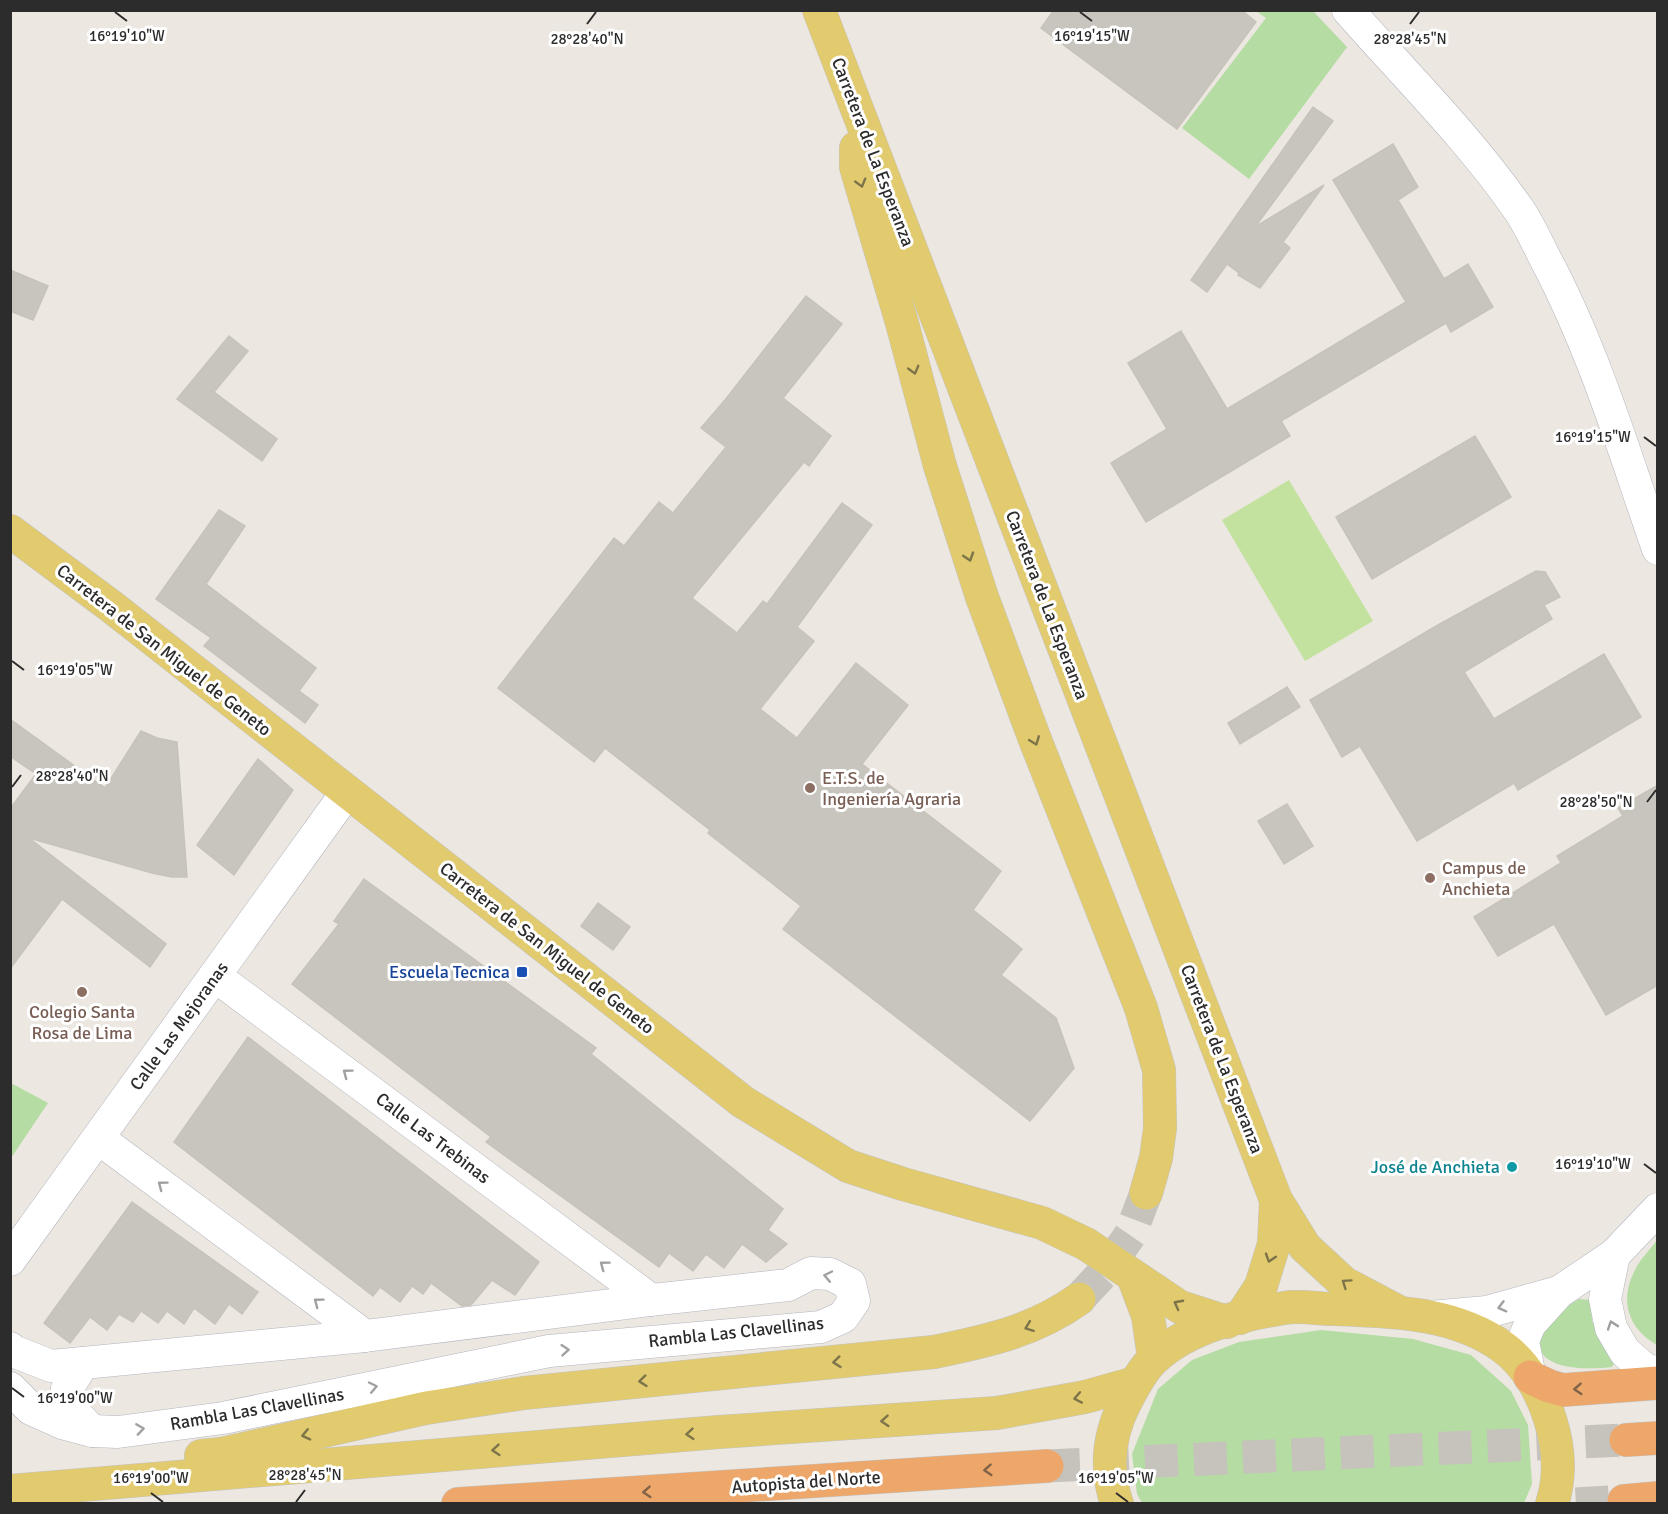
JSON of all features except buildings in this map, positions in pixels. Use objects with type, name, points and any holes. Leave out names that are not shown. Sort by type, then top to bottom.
[{"type":"highway","points":[[1530,1377],[1563,1390],[1658,1383]]},
{"type":"highway","name":"Autopista del Norte","points":[[458,1503],[1047,1466]]},
{"type":"highway","points":[[1624,1501],[1658,1498]]},
{"type":"main road","name":"Carretera de La Esperanza","points":[[819,10],[1276,1200],[1305,1247],[1344,1283],[1410,1314]]},
{"type":"main road","points":[[854,104],[856,167],[902,322],[940,466],[982,597],[1034,737],[1141,1008],[1159,1070],[1160,1128],[1156,1158],[1146,1193]]},
{"type":"main road","name":"Carretera de San Miguel de Geneto","points":[[10,531],[112,607],[743,1102],[848,1166],[1042,1223],[1086,1244],[1180,1307],[1234,1320]]},
{"type":"main road","name":"Carretera de La Esperanza","points":[[1234,1320],[1261,1286],[1275,1244],[1276,1200]]},
{"type":"main road","points":[[1117,1503],[1110,1483],[1110,1448],[1119,1415],[1144,1371],[1148,1316],[1133,1276]]},
{"type":"main road","points":[[10,1477],[221,1454],[426,1408],[524,1393],[934,1352],[986,1341],[1028,1328],[1058,1314],[1079,1299]]},
{"type":"main road","points":[[10,1491],[719,1432],[997,1413],[1085,1397],[1144,1371],[1195,1331],[1287,1308],[1410,1314],[1463,1326],[1505,1348],[1530,1377],[1543,1398],[1554,1429],[1558,1456],[1557,1489],[1552,1503]]},
{"type":"street","points":[[1348,10],[1473,150],[1520,212],[1568,301],[1592,357],[1658,549]]},
{"type":"street","name":"Calle Las Mejoranas","points":[[10,1260],[347,792]]},
{"type":"street","name":"Calle Las Trebinas","points":[[215,976],[651,1300]]},
{"type":"street","points":[[98,1138],[365,1336]]},
{"type":"street","points":[[1530,1377],[1523,1341],[1530,1324],[1559,1292],[1614,1255],[1658,1209]]},
{"type":"street","points":[[1614,1255],[1605,1299],[1611,1328],[1625,1352],[1646,1370],[1658,1372]]},
{"type":"street","name":"Rambla Las Clavellinas","points":[[10,1348],[51,1366],[83,1364],[365,1336],[651,1300],[788,1286],[811,1273],[830,1274],[850,1284],[854,1301],[843,1317],[821,1327],[549,1351],[223,1418],[118,1432],[92,1431],[62,1423],[31,1409],[10,1388]]},
{"type":"street","points":[[1410,1314],[1487,1312],[1559,1292]]},
{"type":"street","points":[[83,1364],[67,1389],[73,1411],[92,1431]]},
{"type":"green space","points":[[1256,11],[1313,11],[1347,47],[1249,179],[1182,128],[1266,18]]},
{"type":"green space","points":[[1289,480],[1373,621],[1305,661],[1222,520]]},
{"type":"green space","points":[[11,1083],[48,1103],[11,1158]]},
{"type":"green space","points":[[1657,1240],[1657,1345],[1647,1338],[1633,1322],[1627,1303],[1630,1281],[1635,1270]]},
{"type":"green space","points":[[1579,1299],[1591,1300],[1592,1321],[1615,1362],[1612,1367],[1585,1368],[1557,1364],[1546,1358],[1540,1349],[1540,1337],[1548,1321]]},
{"type":"green space","points":[[1321,1330],[1413,1339],[1471,1355],[1511,1391],[1528,1425],[1532,1484],[1524,1503],[1142,1503],[1137,1494],[1132,1454],[1158,1389],[1192,1360],[1239,1342]]},
{"type":"tunnel","points":[[1079,1299],[1106,1270],[1130,1235],[1146,1193]]},
{"type":"tunnel","points":[[1047,1466],[1626,1440]]},
{"type":"tunnel","points":[[1576,1504],[1624,1501]]},
{"type":"place","name":"E.T.S. de Ingeniería Agraria","points":[[810,788]]},
{"type":"place","name":"Campus de Anchieta","points":[[1430,878]]},
{"type":"place","name":"Escuela Tecnica","points":[[522,972]]},
{"type":"place","name":"Colegio Santa Rosa de Lima","points":[[82,992]]},
{"type":"place","name":"José de Anchieta","points":[[1512,1167]]}]
